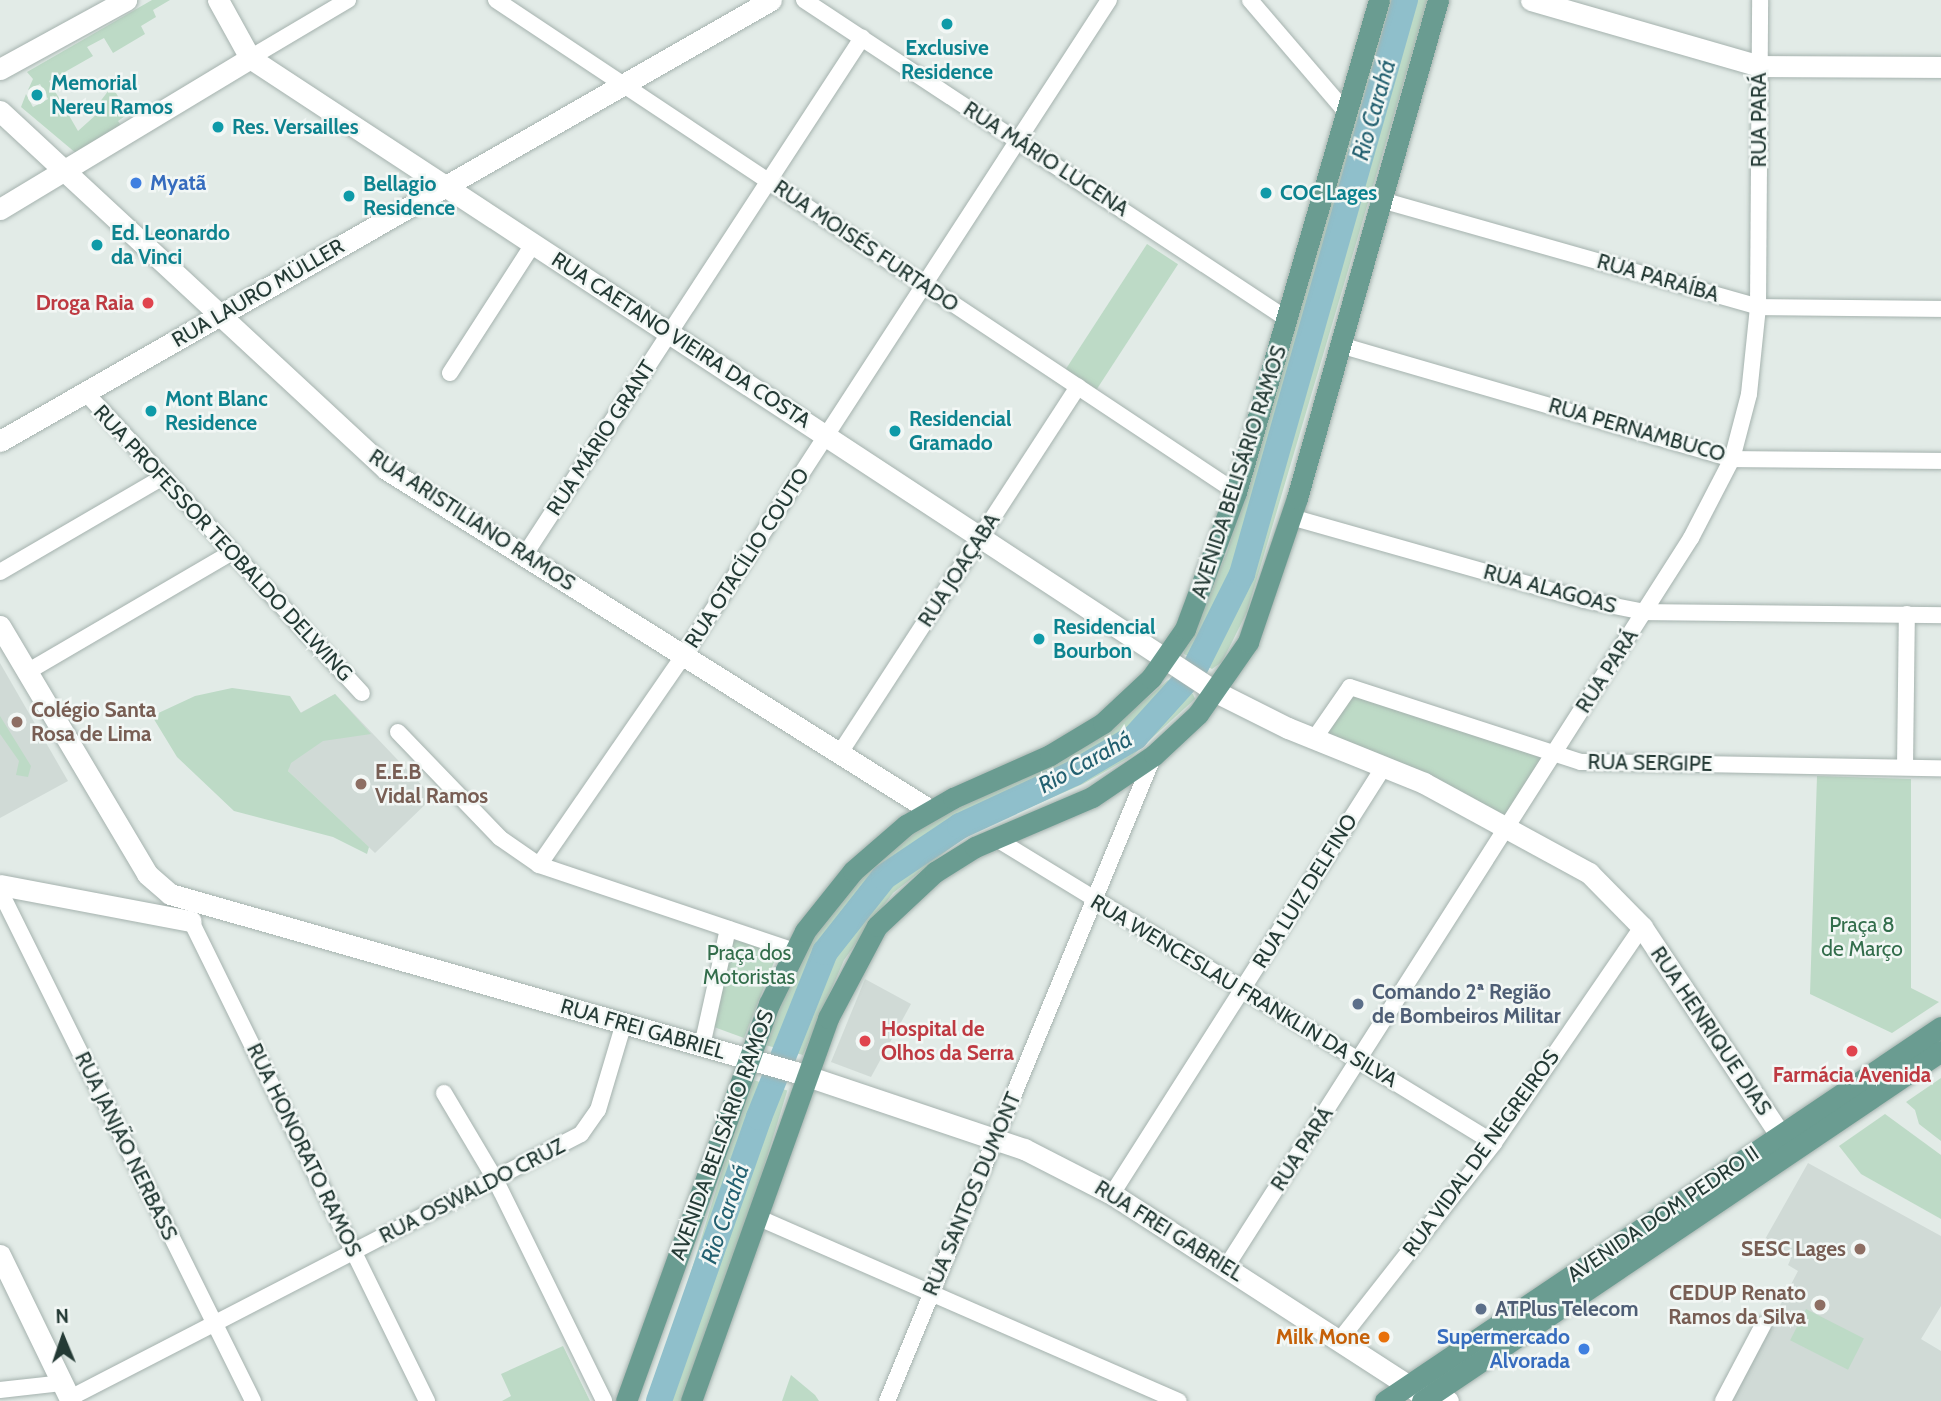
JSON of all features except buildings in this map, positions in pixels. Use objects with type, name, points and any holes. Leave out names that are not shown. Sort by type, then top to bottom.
[{"type":"main road","points":[[0,69],[125,0]]},
{"type":"main road","name":"RUA CAETANO VIEIRA DA COSTA","points":[[218,0],[250,58],[1211,689],[1314,739],[1385,765]]},
{"type":"main road","name":"RUA LAURO MÜLLER","points":[[0,441],[771,0]]},
{"type":"main road","name":"AVENIDA BELISÁRIO RAMOS","points":[[626,1401],[794,951],[853,871],[930,810],[1079,740],[1127,704],[1173,663],[1197,606],[1236,492],[1380,0]]},
{"type":"main road","points":[[691,1401],[757,1217],[801,1074],[842,987],[877,926],[935,872],[995,838],[1092,797],[1154,755],[1248,642],[1291,517],[1438,0]]},
{"type":"main road","points":[[1531,0],[1760,66],[1941,68]]},
{"type":"main road","points":[[0,209],[250,58]]},
{"type":"main road","name":"RUA ARISTILIANO RAMOS","points":[[0,111],[386,469],[930,810]]},
{"type":"main road","name":"RUA FREI GABRIEL","points":[[0,626],[147,874],[181,899],[754,1060],[996,1137],[1112,1194],[1427,1397]]},
{"type":"main road","name":"RUA HENRIQUE DIAS","points":[[1385,765],[1507,827],[1589,873],[1642,927],[1780,1135]]},
{"type":"main road","points":[[121,908],[139,896],[147,874]]},
{"type":"main road","points":[[0,885],[191,921]]},
{"type":"main road","name":"RUA HONORATO RAMOS","points":[[181,899],[191,921]]},
{"type":"main road","name":"AVENIDA DOM PEDRO II","points":[[1427,1397],[1780,1135],[1941,1027]]},
{"type":"main road","name":"AVENIDA DOM PEDRO II","points":[[1385,1401],[1427,1397],[1941,1051]]},
{"type":"main road","points":[[1780,1135],[1784,1146],[1780,1160]]},
{"type":"main road","points":[[0,1255],[68,1394]]},
{"type":"street","points":[[250,58],[348,0]]},
{"type":"street","name":"RUA MOISÉS FURTADO","points":[[496,0],[1236,492]]},
{"type":"street","name":"RUA MÁRIO LUCENA","points":[[804,0],[1287,319]]},
{"type":"street","name":"RUA OTACÍLIO COUTO","points":[[539,865],[683,656],[1109,0]]},
{"type":"street","points":[[1250,0],[1347,113]]},
{"type":"street","name":"RUA PARÁ","points":[[1226,1267],[1707,512],[1732,458],[1749,394],[1758,307],[1760,0]]},
{"type":"street","name":"RUA MÁRIO GRANT","points":[[524,556],[862,38]]},
{"type":"street","name":"RUA PARAÍBA","points":[[1381,200],[1758,307],[1941,309]]},
{"type":"street","points":[[450,373],[533,244]]},
{"type":"street","name":"RUA PERNAMBUCO","points":[[1340,345],[1732,458],[1941,461]]},
{"type":"street","name":"RUA JOAÇABA","points":[[839,753],[1078,387]]},
{"type":"street","name":"RUA PROFESSOR TEOBALDO DELWING","points":[[85,392],[362,693]]},
{"type":"street","points":[[0,572],[163,477]]},
{"type":"street","name":"RUA ALAGOAS","points":[[1291,517],[1644,612],[1941,615]]},
{"type":"street","points":[[27,671],[232,552]]},
{"type":"street","points":[[1905,767],[1907,614]]},
{"type":"street","name":"RUA SERGIPE","points":[[1314,739],[1350,687],[1581,762],[1941,768]]},
{"type":"street","points":[[398,732],[492,831],[539,865],[794,951]]},
{"type":"street","name":"RUA SANTOS DUMONT","points":[[887,1401],[1154,755]]},
{"type":"street","name":"RUA LUIZ DELFINO","points":[[1112,1194],[1385,765]]},
{"type":"street","name":"RUA WENCESLAU FRANKLIN DA SILVA","points":[[995,838],[1494,1143]]},
{"type":"street","name":"RUA JANJÃO NERBASS","points":[[0,891],[253,1401]]},
{"type":"street","name":"RUA HONORATO RAMOS","points":[[191,921],[427,1401]]},
{"type":"street","name":"RUA VIDAL DE NEGREIROS","points":[[1339,1341],[1494,1143],[1642,927]]},
{"type":"street","points":[[702,1046],[728,929]]},
{"type":"street","name":"RUA OSWALDO CRUZ","points":[[0,1390],[68,1394],[214,1323],[566,1143],[591,1123],[624,1023]]},
{"type":"street","points":[[444,1093],[495,1180],[604,1401]]},
{"type":"street","points":[[757,1217],[1179,1401]]},
{"type":"street","points":[[1723,1401],[1763,1325]]},
{"type":"shaded area","name":"Colégio Santa Rosa de Lima","points":[[0,663],[68,781],[0,818]]},
{"type":"shaded area","name":"E.E.B Vidal Ramos","points":[[335,694],[433,797],[375,853],[288,771],[300,713]]},
{"type":"shaded area","name":"Hospital de Olhos da Serra","points":[[865,979],[911,1004],[871,1077],[831,1062]]},
{"type":"shaded area","points":[[1808,1163],[1941,1236],[1941,1306],[1921,1339],[1941,1351],[1941,1401],[1730,1401],[1798,1271],[1788,1265],[1792,1256],[1764,1241]]},
{"type":"green space","points":[[152,0],[170,0],[153,10],[156,17],[141,26],[145,34],[113,53],[104,38],[87,47],[93,56],[49,81],[78,131],[98,113],[99,103],[112,86],[128,114],[118,121],[122,127],[77,154],[21,107],[26,94],[33,107],[48,99],[40,84],[28,90],[33,79],[27,72]]},
{"type":"green space","points":[[1388,0],[1428,0],[1247,612],[1222,662],[1212,669],[1184,654],[1183,648],[1227,552]]},
{"type":"green space","points":[[1147,244],[1178,264],[1096,391],[1065,371]]},
{"type":"green space","points":[[1168,680],[1193,694],[1195,699],[1131,757],[1083,784],[967,835],[893,893],[844,960],[803,1055],[761,1044],[794,964],[853,881],[891,847],[949,809],[1068,757],[1113,727]]},
{"type":"green space","points":[[232,688],[290,696],[301,713],[335,694],[371,734],[323,741],[291,763],[288,771],[369,847],[367,854],[333,837],[234,811],[177,757],[152,716],[195,696]]},
{"type":"green space","points":[[1352,692],[1549,756],[1505,824],[1319,738]]},
{"type":"green space","points":[[0,716],[31,766],[28,777],[16,775],[19,761],[0,734]]},
{"type":"green space","name":"Praça 8 de Março","points":[[1817,776],[1911,779],[1911,988],[1939,1002],[1892,1033],[1810,994]]},
{"type":"green space","name":"Praça dos Motoristas","points":[[733,937],[778,952],[744,1038],[714,1027]]},
{"type":"green space","points":[[1941,1078],[1941,1141],[1919,1124],[1915,1110],[1906,1102]]},
{"type":"green space","points":[[750,1079],[787,1090],[692,1401],[652,1401]]},
{"type":"green space","points":[[1885,1114],[1941,1155],[1941,1219],[1861,1174],[1839,1146]]},
{"type":"green space","points":[[1806,1309],[1864,1339],[1848,1370],[1790,1340]]},
{"type":"green space","points":[[563,1346],[590,1401],[502,1401],[511,1396],[501,1374]]},
{"type":"green space","points":[[791,1375],[815,1395],[819,1401],[782,1401]]},
{"type":"waterway","name":"Rio Carahá","points":[[659,1401],[759,1117],[825,952],[884,877],[960,826],[1074,773],[1135,737],[1192,674],[1242,574],[1405,0]]},
{"type":"place","name":"Exclusive Residence","points":[[947,24]]},
{"type":"place","name":"Memorial Nereu Ramos","points":[[37,95]]},
{"type":"place","name":"Res. Versailles","points":[[218,127]]},
{"type":"place","name":"Myatã","points":[[136,183]]},
{"type":"place","name":"COC Lages","points":[[1266,193]]},
{"type":"place","name":"Bellagio Residence","points":[[349,196]]},
{"type":"place","name":"Ed. Leonardo da Vinci","points":[[97,245]]},
{"type":"place","name":"Droga Raia","points":[[148,303]]},
{"type":"place","name":"Mont Blanc Residence","points":[[151,411]]},
{"type":"place","name":"Residencial Gramado","points":[[895,431]]},
{"type":"place","name":"Residencial Bourbon","points":[[1039,639]]},
{"type":"place","name":"Colégio Santa Rosa de Lima","points":[[17,722]]},
{"type":"place","name":"E.E.B Vidal Ramos","points":[[361,784]]},
{"type":"place","name":"Comando 2ª Região de Bombeiros Militar","points":[[1358,1004]]},
{"type":"place","name":"Hospital de Olhos da Serra","points":[[865,1041]]},
{"type":"place","name":"Farmácia Avenida","points":[[1852,1051]]},
{"type":"place","name":"SESC Lages","points":[[1860,1249]]},
{"type":"place","name":"CEDUP Renato Ramos da Silva","points":[[1820,1305]]},
{"type":"place","name":"ATPlus Telecom","points":[[1481,1309]]},
{"type":"place","name":"Milk Mone","points":[[1384,1337]]},
{"type":"place","name":"Supermercado Alvorada","points":[[1584,1349]]}]
